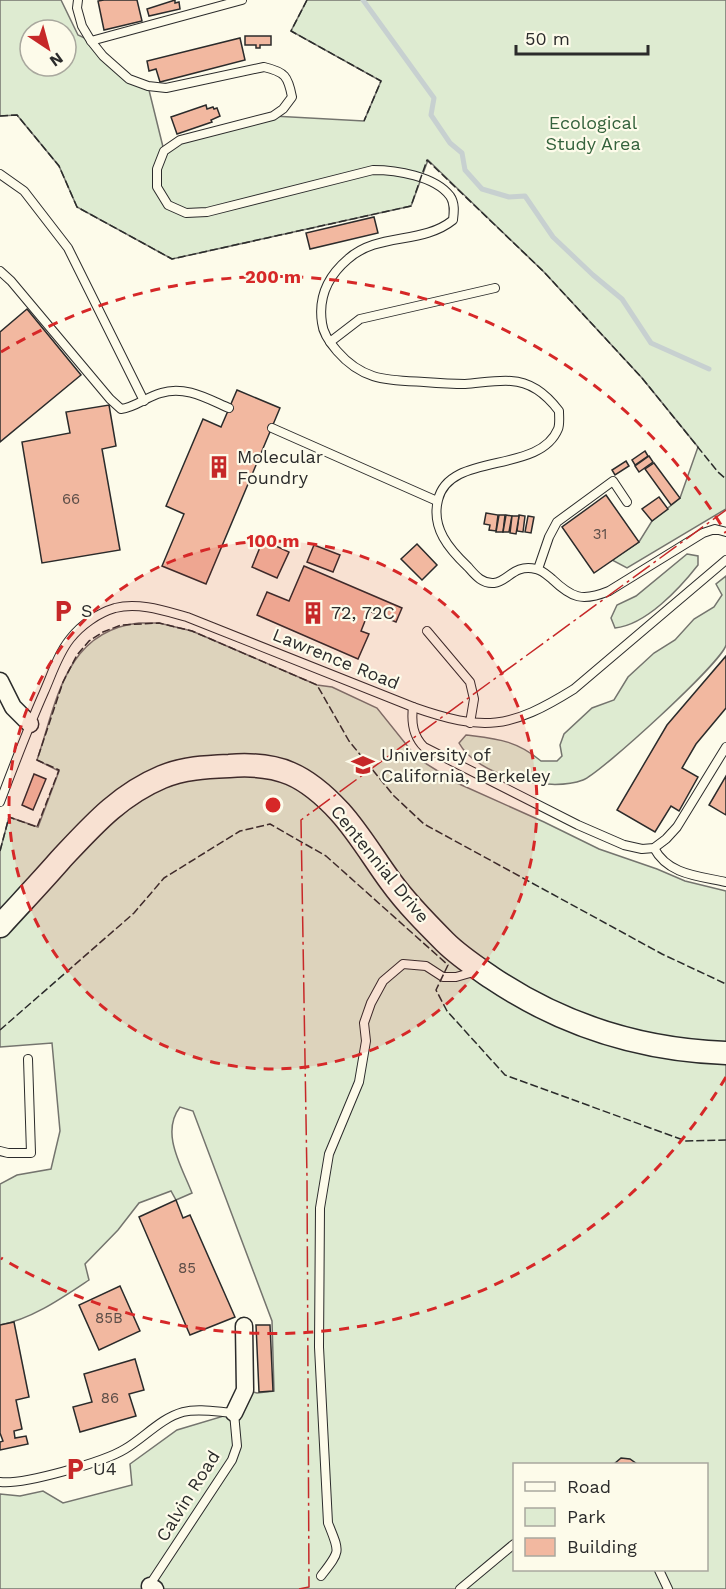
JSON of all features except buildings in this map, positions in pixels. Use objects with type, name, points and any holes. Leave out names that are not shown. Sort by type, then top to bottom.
[{"type":"street","points":[[0,681],[13,707],[30,724]]},
{"type":"street","name":"Centennial Drive","points":[[0,926],[108,809],[136,791],[162,776],[188,769],[238,765],[262,766],[284,770],[303,780],[340,812],[406,902],[447,944],[517,994],[570,1020],[608,1034],[659,1047],[726,1053]]},
{"type":"street","points":[[234,1413],[245,1390],[244,1326]]},
{"type":"lane","points":[[78,0],[77,8],[82,26],[91,41],[103,56],[129,79],[148,86],[166,88],[264,67],[280,71],[289,81],[292,97],[283,109],[273,116],[180,140],[164,151],[157,169],[157,188],[168,206],[186,213],[207,212],[373,170],[395,170],[416,176],[450,196],[454,207],[453,220],[442,229],[374,244],[359,250],[347,259],[333,275],[322,294],[320,310],[322,330],[330,342],[346,361],[362,372],[382,380],[463,384],[511,381],[529,385],[547,396],[560,411],[558,429],[547,445],[533,453],[453,477],[441,488],[435,515],[445,541],[479,579],[494,583],[521,569],[538,569],[571,595],[582,598],[595,597],[609,591],[703,533],[715,529],[726,532]]},
{"type":"lane","points":[[91,41],[242,0]]},
{"type":"lane","points":[[0,174],[24,190],[68,248],[144,401]]},
{"type":"lane","points":[[0,271],[121,409],[132,408],[160,393],[177,390],[191,392],[230,408]]},
{"type":"lane","points":[[330,342],[360,319],[495,288]]},
{"type":"lane","points":[[272,428],[437,501]]},
{"type":"lane","points":[[538,569],[557,522],[613,482],[627,502]]},
{"type":"lane","name":"Lawrence Road","points":[[0,802],[30,724],[59,658],[70,639],[84,624],[116,608],[134,606],[158,609],[187,617],[447,719],[470,723],[497,723],[524,717],[574,689],[726,560]]},
{"type":"lane","points":[[427,631],[470,682],[474,699],[470,723]]},
{"type":"lane","points":[[413,707],[413,732],[424,747],[578,825],[624,845],[642,849],[654,848],[666,839],[686,816],[726,747]]},
{"type":"lane","points":[[654,848],[659,857],[677,871],[726,882]]},
{"type":"lane","points":[[321,1576],[336,1557],[338,1550],[328,1522],[319,1347],[320,1208],[329,1155],[355,1092],[366,1041],[364,1023],[371,1003],[383,981],[403,964],[426,966],[442,977],[456,977],[473,973],[479,969]]},
{"type":"lane","points":[[0,1150],[8,1153],[31,1153],[28,1059]]},
{"type":"lane","points":[[0,1482],[12,1483],[36,1478],[107,1458],[123,1450],[170,1417],[185,1412],[199,1410],[234,1413]]},
{"type":"lane","name":"Calvin Road","points":[[151,1588],[232,1460],[237,1446],[234,1413]]},
{"type":"lane","points":[[460,1589],[513,1545]]},
{"type":"lane","points":[[660,1571],[668,1589]]},
{"type":"green space","name":"Ecological Study Area","points":[[0,0],[61,0],[70,18],[18,18],[18,78],[78,78],[78,35],[91,41],[116,68],[148,86],[164,151],[180,140],[273,116],[364,121],[381,81],[291,31],[307,0],[726,0],[726,509],[627,568],[612,560],[639,542],[652,521],[680,498],[698,447],[642,378],[544,272],[428,160],[411,206],[172,259],[77,207],[59,166],[17,115],[0,116]]},
{"type":"green space","points":[[687,554],[698,556],[698,565],[682,584],[650,613],[639,620],[615,628],[611,618],[617,605],[636,596]]},
{"type":"green space","points":[[726,576],[726,645],[719,655],[660,716],[583,780],[552,784],[515,779],[481,765],[468,755],[459,743],[466,735],[497,739],[523,749],[541,761],[557,761],[562,756],[560,745],[564,734],[592,708],[614,700],[628,677],[654,653],[675,640],[694,619],[714,607],[722,595],[716,584]]},
{"type":"green space","points":[[139,623],[159,623],[192,631],[317,685],[332,687],[377,708],[417,758],[457,783],[599,849],[685,881],[726,891],[726,1589],[0,1589],[0,1494],[20,1496],[43,1491],[63,1503],[132,1485],[130,1464],[177,1430],[234,1413],[245,1390],[257,1393],[274,1391],[272,1321],[193,1111],[180,1107],[174,1117],[172,1139],[192,1193],[176,1200],[171,1191],[139,1203],[118,1230],[85,1264],[89,1280],[35,1313],[0,1325],[0,1184],[17,1175],[51,1169],[60,1131],[52,1043],[0,1047],[0,851],[9,817],[38,827],[59,771],[37,760],[68,672],[79,654],[95,639],[114,629]]},
{"type":"waterway","points":[[363,0],[434,98],[431,115],[450,143],[462,153],[465,170],[482,189],[509,197],[525,196],[553,237],[622,299],[651,343],[709,369]]},
{"type":"fence","points":[[307,0],[291,31],[381,81],[364,121]]},
{"type":"fence","points":[[0,116],[17,115],[59,166],[77,207],[172,259],[411,206],[427,160],[544,272],[642,378],[726,479]]},
{"type":"fence","points":[[0,851],[9,817],[37,827],[59,770],[37,760],[63,682],[77,655],[89,641],[103,632],[121,625],[159,623],[192,631],[317,685],[349,741],[394,796],[424,824],[662,954],[726,984]]},
{"type":"fence","points":[[0,1030],[134,913],[164,878],[240,831],[270,824],[326,856],[448,965],[436,990],[447,1011],[505,1075],[686,1141],[726,1140]]},
{"type":"power","points":[[299,1589],[309,1587],[307,1178],[301,820],[726,510]]},
{"type":"place","name":"Molecular Foundry","points":[[219,467]]},
{"type":"place","name":"S","points":[[63,611]]},
{"type":"place","name":"72, 72C","points":[[313,613]]},
{"type":"place","name":"University of California, Berkeley","points":[[363,765]]},
{"type":"place","name":"U4","points":[[75,1469]]}]
